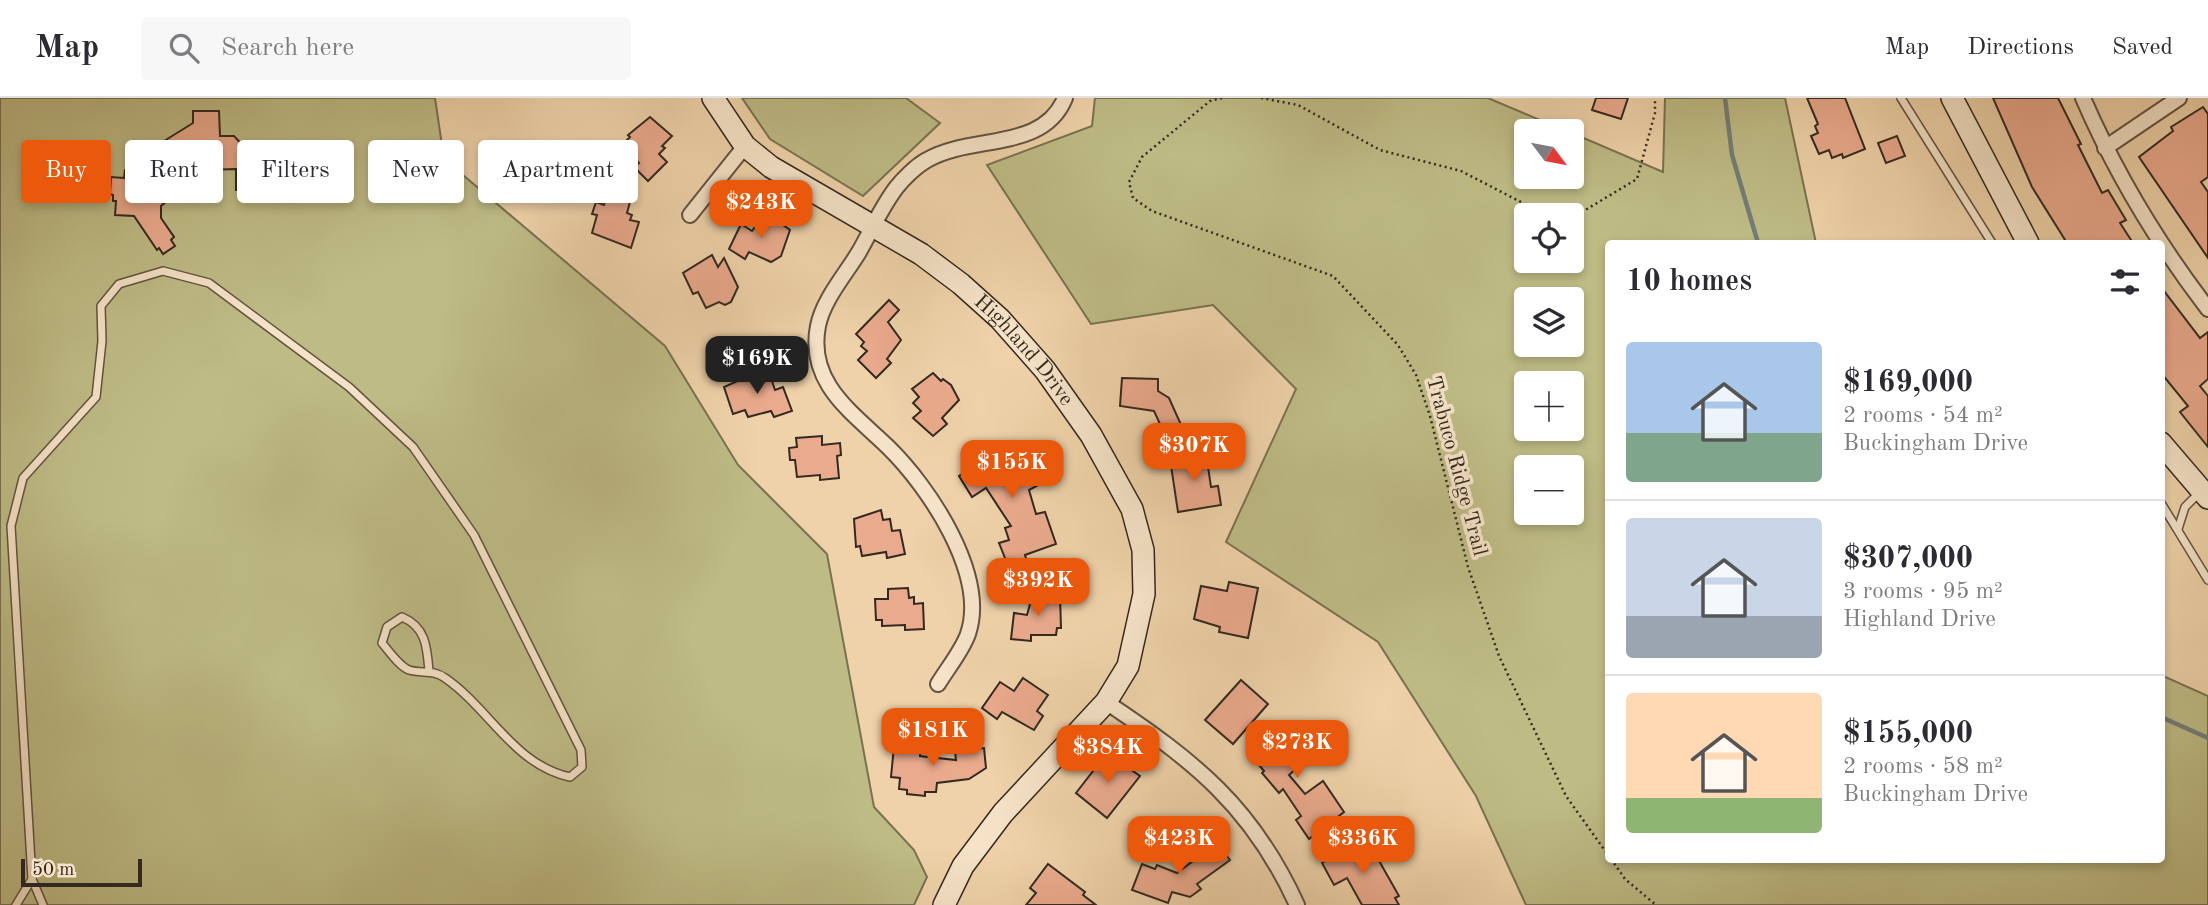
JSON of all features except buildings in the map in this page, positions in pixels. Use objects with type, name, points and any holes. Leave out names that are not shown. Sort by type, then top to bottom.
[{"type":"street","name":"Highland Drive","points":[[713,98],[745,146],[771,167],[873,224],[961,284],[1000,319],[1045,370],[1091,435],[1132,509],[1143,550],[1144,594],[1128,666],[1106,702],[1003,813],[963,866],[944,905]]},
{"type":"street","points":[[938,684],[967,635],[973,602],[967,571],[952,536],[929,498],[890,449],[842,406],[825,383],[815,356],[818,324],[873,224],[897,187],[924,161],[950,148],[1031,133],[1053,119],[1065,98]]},
{"type":"street","points":[[1952,98],[2026,240]]},
{"type":"street","points":[[2083,98],[2105,148],[2203,293],[2208,309]]},
{"type":"street","points":[[2105,148],[2179,98]]},
{"type":"street","points":[[690,215],[745,146]]},
{"type":"street","points":[[2165,448],[2205,495]]},
{"type":"street","points":[[1106,702],[1201,769],[1259,833],[1297,905]]},
{"type":"lane","points":[[1901,98],[1990,240]]},
{"type":"lane","points":[[43,905],[32,879],[11,526],[23,478],[96,397],[102,341],[101,306],[119,284],[163,271],[209,283],[349,387],[412,447],[474,535],[581,750],[582,767],[570,777],[550,773],[530,761],[469,696],[443,676],[429,671],[408,670],[382,643],[387,628],[402,617],[416,623],[424,635],[429,671]]},
{"type":"lane","points":[[2178,529],[2185,507],[2205,495]]},
{"type":"lane","points":[[2165,509],[2208,580]]},
{"type":"lane","points":[[0,524],[11,526]]},
{"type":"lane","points":[[16,905],[32,879]]},
{"type":"path","name":"Trabuco Ridge Trail","points":[[1223,98],[1210,101],[1142,157],[1129,182],[1133,198],[1162,215],[1333,276],[1398,345],[1416,375],[1423,396],[1444,462],[1446,488],[1468,567],[1499,656],[1566,796],[1605,851]]},
{"type":"path","points":[[1261,98],[1298,105],[1380,150],[1461,171],[1523,203]]},
{"type":"path","points":[[1584,211],[1637,179],[1655,114],[1655,98]]},
{"type":"path","points":[[1614,863],[1625,879],[1656,905]]},
{"type":"shaded area","points":[[0,98],[435,98],[441,140],[368,140],[368,203],[464,203],[464,176],[478,188],[478,203],[496,203],[665,346],[738,465],[827,554],[874,807],[914,850],[927,877],[914,905],[0,905]]},
{"type":"shaded area","points":[[742,98],[906,98],[940,123],[863,196],[770,139]]},
{"type":"shaded area","points":[[1095,98],[1488,98],[1538,119],[1514,119],[1514,189],[1584,189],[1584,138],[1663,172],[1665,98],[1785,98],[1815,240],[1605,240],[1605,863],[2165,863],[2165,677],[2208,696],[2208,905],[1526,905],[1476,796],[1378,642],[1226,542],[1296,389],[1213,305],[1091,324],[987,165],[1092,126]]},
{"type":"waterway","points":[[1725,98],[1732,155],[1757,240]]},
{"type":"waterway","points":[[2165,719],[2208,738]]}]
